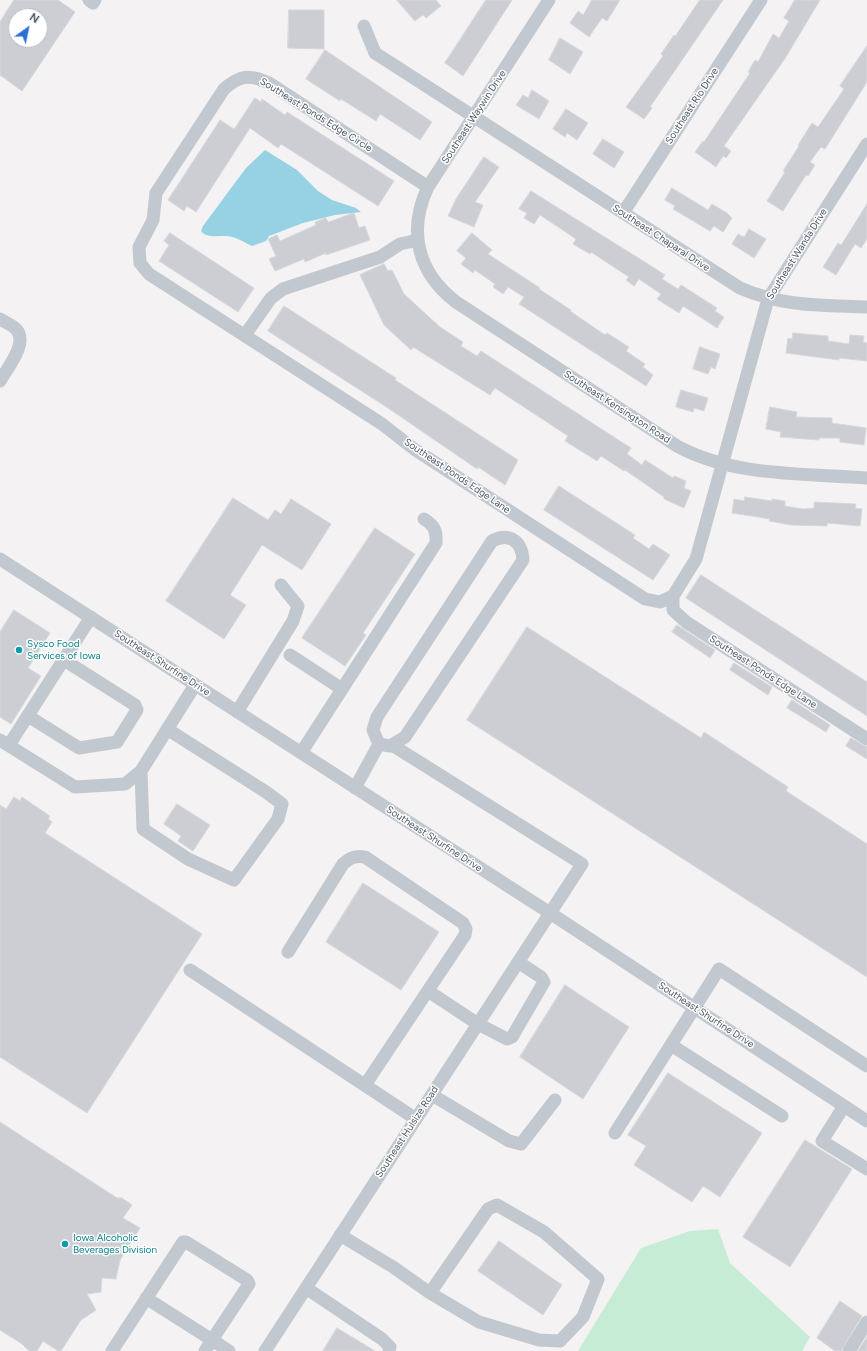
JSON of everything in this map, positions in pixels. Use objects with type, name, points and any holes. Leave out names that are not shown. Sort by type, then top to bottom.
[{"type":"street","points":[[89,0],[93,3],[95,0]]},
{"type":"street","name":"Southeast Waywin Drive","points":[[418,240],[418,214],[428,188],[549,0]]},
{"type":"street","name":"Southeast Rio Drive","points":[[623,213],[761,0]]},
{"type":"street","name":"Southeast Chaparal Drive","points":[[364,26],[376,53],[740,288],[768,299],[792,304],[867,308]]},
{"type":"street","name":"Southeast Ponds Edge Circle","points":[[245,335],[149,274],[140,263],[138,252],[141,242],[153,220],[156,193],[224,89],[232,82],[238,78],[250,77],[269,83],[428,188]]},
{"type":"street","name":"Southeast Wanda Drive","points":[[721,464],[768,299],[867,144]]},
{"type":"street","points":[[245,335],[271,298],[283,289],[380,257],[400,244],[418,240]]},
{"type":"street","name":"Southeast Kensington Road","points":[[418,240],[426,268],[435,282],[451,298],[677,446],[697,457],[721,464],[752,470],[867,478]]},
{"type":"street","points":[[0,319],[18,331],[20,340],[19,348],[0,381]]},
{"type":"street","name":"Southeast Ponds Edge Lane","points":[[245,335],[382,424],[414,449],[645,599],[660,602],[672,596],[673,610],[686,622],[867,739]]},
{"type":"street","points":[[672,596],[696,559],[721,464]]},
{"type":"street","points":[[301,753],[436,543],[437,535],[432,524],[424,519]]},
{"type":"street","points":[[507,537],[517,542],[522,550],[523,560],[405,737],[392,745],[379,744],[373,730],[377,717],[492,541],[507,537]]},
{"type":"street","name":"Southeast Shurfine Drive","points":[[0,559],[550,913],[867,1121]]},
{"type":"street","points":[[237,712],[293,621],[298,606],[281,585]]},
{"type":"street","points":[[91,617],[28,716],[4,743],[75,786],[125,784],[141,771],[196,685]]},
{"type":"street","points":[[290,655],[342,689]]},
{"type":"street","points":[[28,716],[79,748],[117,742],[137,710],[135,706],[64,660]]},
{"type":"street","points":[[141,771],[143,829],[188,860],[234,880],[278,819],[282,804],[266,792],[167,729]]},
{"type":"street","points":[[355,788],[379,744]]},
{"type":"street","name":"Southeast Hulsize Road","points":[[265,1351],[582,864],[392,745]]},
{"type":"street","points":[[288,952],[343,864],[354,857],[365,856],[463,923],[466,929],[465,935],[365,1085]]},
{"type":"street","points":[[428,991],[478,1024],[507,1039],[512,1037],[544,982],[541,977],[518,962]]},
{"type":"street","points":[[614,1133],[719,969],[867,1066]]},
{"type":"street","points":[[190,970],[416,1119]]},
{"type":"street","points":[[670,1046],[782,1116]]},
{"type":"street","points":[[432,1095],[508,1141],[522,1144],[555,1100]]},
{"type":"street","points":[[844,1106],[822,1141],[867,1169]]},
{"type":"street","points":[[340,1235],[393,1266],[430,1293],[479,1322],[539,1340],[560,1341],[583,1317],[598,1279],[544,1232],[497,1205],[488,1209],[430,1293]]},
{"type":"street","points":[[112,1351],[183,1242],[186,1242],[227,1267],[247,1280],[249,1284],[209,1346]]},
{"type":"street","points":[[306,1288],[382,1339],[390,1347],[389,1351]]},
{"type":"street","points":[[146,1298],[209,1346],[229,1351]]},
{"type":"street","points":[[849,1351],[867,1322]]},
{"type":"green space","points":[[718,1229],[730,1263],[810,1337],[802,1351],[578,1351],[641,1248],[690,1231]]},
{"type":"water","points":[[265,150],[297,170],[318,191],[332,200],[356,208],[361,212],[335,215],[303,223],[269,236],[266,241],[252,246],[239,239],[228,236],[211,236],[204,234],[201,231],[203,226],[246,168]]},
{"type":"building","points":[[14,0],[58,0],[75,12],[22,91],[0,75],[0,22],[8,9],[8,48],[48,48],[48,8],[9,8]]},
{"type":"building","points":[[397,0],[436,0],[441,6],[426,18],[423,15],[415,21]]},
{"type":"building","points":[[486,0],[512,0],[463,76],[445,63]]},
{"type":"building","points":[[592,0],[620,0],[607,21],[602,18],[589,37],[570,23],[578,11],[583,15]]},
{"type":"building","points":[[700,0],[723,0],[650,107],[652,108],[644,119],[626,107],[663,56],[661,54],[674,35],[675,36]]},
{"type":"building","points":[[795,0],[820,0],[786,57],[724,146],[731,151],[726,158],[723,156],[716,167],[695,152],[703,141],[704,142],[750,73],[748,72],[755,60],[758,62],[773,34],[779,38],[789,21],[784,18]]},
{"type":"building","points":[[289,10],[324,10],[324,49],[288,48]]},
{"type":"building","points":[[560,38],[583,52],[570,74],[549,60]]},
{"type":"building","points":[[867,46],[867,82],[825,149],[821,147],[810,162],[815,165],[808,176],[806,175],[783,211],[767,201],[812,123],[818,127],[844,89],[840,86]]},
{"type":"building","points":[[325,50],[432,122],[420,140],[380,114],[376,121],[341,99],[340,101],[306,79]]},
{"type":"building","points":[[532,90],[549,101],[539,119],[516,105],[523,95],[528,98]]},
{"type":"building","points":[[255,98],[261,102],[262,99],[285,115],[287,112],[394,181],[378,206],[281,144],[278,148],[250,128],[196,212],[187,206],[184,211],[168,200],[220,120],[234,129]]},
{"type":"building","points":[[566,109],[588,123],[577,140],[567,133],[565,137],[553,129]]},
{"type":"building","points":[[603,139],[624,152],[614,168],[593,154]]},
{"type":"building","points":[[484,157],[499,167],[475,202],[483,205],[474,227],[448,216],[456,199]]},
{"type":"building","points":[[672,188],[708,210],[712,204],[727,213],[732,218],[723,232],[714,226],[710,231],[673,209],[675,206],[665,200]]},
{"type":"building","points":[[531,191],[665,275],[662,279],[678,289],[681,285],[717,308],[715,311],[724,317],[717,328],[683,306],[679,313],[657,299],[661,294],[639,279],[634,286],[626,280],[629,277],[591,252],[590,254],[573,244],[576,239],[540,215],[534,224],[524,218],[527,213],[519,209]]},
{"type":"building","points":[[867,204],[867,239],[861,248],[855,244],[836,275],[823,267],[838,243],[841,245]]},
{"type":"building","points":[[354,213],[359,228],[365,226],[370,240],[326,255],[326,253],[305,262],[304,259],[275,271],[269,259],[276,256],[268,239],[277,235],[280,241],[316,225],[315,222],[326,218],[328,222]]},
{"type":"building","points":[[749,229],[766,239],[754,258],[732,244],[738,234],[744,237]]},
{"type":"building","points":[[170,233],[254,288],[238,312],[159,261],[169,245],[164,241]]},
{"type":"building","points":[[472,233],[492,250],[488,254],[540,288],[539,289],[605,335],[607,333],[629,347],[626,351],[645,364],[643,367],[653,375],[646,386],[519,304],[524,297],[508,287],[503,294],[493,287],[495,284],[475,270],[473,273],[461,264],[466,258],[457,251]]},
{"type":"building","points":[[384,264],[388,271],[392,270],[404,294],[440,327],[463,342],[461,346],[477,356],[481,351],[631,448],[627,454],[642,465],[645,460],[673,478],[674,476],[686,481],[684,488],[691,491],[684,508],[664,499],[664,497],[625,470],[624,471],[601,456],[597,461],[565,441],[568,436],[495,388],[490,395],[413,347],[411,350],[384,325],[360,275]]},
{"type":"building","points":[[284,306],[396,378],[395,380],[518,460],[505,485],[478,467],[477,469],[388,408],[268,331]]},
{"type":"building","points":[[793,333],[828,336],[828,341],[849,344],[850,335],[864,336],[863,342],[867,343],[867,361],[839,358],[839,360],[786,353],[788,338],[792,339]]},
{"type":"building","points":[[700,347],[720,354],[715,369],[711,367],[708,374],[693,369]]},
{"type":"building","points":[[681,390],[708,398],[704,411],[694,408],[693,412],[676,407]]},
{"type":"building","points":[[770,407],[797,412],[796,417],[832,418],[832,423],[866,428],[864,445],[840,442],[840,438],[819,438],[819,440],[780,437],[781,432],[766,429]]},
{"type":"building","points":[[559,486],[635,535],[633,538],[649,549],[653,544],[670,555],[653,580],[544,510]]},
{"type":"building","points":[[745,497],[772,501],[772,499],[785,501],[785,506],[803,509],[814,508],[814,502],[856,504],[855,508],[862,509],[860,526],[827,523],[827,526],[791,525],[769,521],[770,519],[732,513],[734,499],[744,501]]},
{"type":"building","points":[[233,498],[268,520],[275,510],[281,514],[291,499],[331,524],[302,570],[262,545],[230,595],[246,605],[224,639],[166,601]]},
{"type":"building","points":[[375,528],[415,554],[363,633],[366,635],[345,666],[302,638]]},
{"type":"building","points":[[701,575],[867,682],[867,716],[686,598]]},
{"type":"building","name":"Sysco Food Services of Iowa","points":[[14,610],[50,633],[28,668],[41,676],[11,724],[0,717],[0,632]]},
{"type":"building","points":[[677,625],[715,650],[710,658],[672,632]]},
{"type":"building","points":[[527,627],[701,738],[704,732],[788,787],[786,791],[867,844],[867,977],[467,720]]},
{"type":"building","points":[[734,663],[772,687],[768,695],[730,670]]},
{"type":"building","points":[[792,700],[830,725],[826,732],[787,708]]},
{"type":"building","points":[[851,738],[867,747],[867,759],[846,746]]},
{"type":"building","points":[[14,797],[20,801],[22,797],[50,816],[48,819],[52,822],[45,833],[202,934],[87,1113],[0,1057],[0,805],[6,809]]},
{"type":"building","points":[[177,804],[210,825],[193,851],[178,841],[181,836],[164,824]]},
{"type":"building","points":[[363,883],[439,932],[401,990],[326,942]]},
{"type":"building","points":[[565,985],[629,1027],[583,1099],[520,1057]]},
{"type":"building","points":[[668,1073],[762,1133],[720,1197],[703,1186],[692,1202],[634,1165],[646,1146],[628,1135]]},
{"type":"building","name":"Iowa Alcoholic Beverages Division","points":[[0,1122],[117,1198],[122,1198],[132,1205],[123,1218],[140,1228],[120,1260],[116,1279],[102,1278],[101,1292],[87,1294],[96,1310],[81,1320],[61,1351],[58,1351],[43,1341],[37,1351],[29,1351],[22,1344],[0,1330]]},
{"type":"building","points":[[805,1140],[852,1169],[790,1267],[743,1237]]},
{"type":"building","points":[[499,1241],[562,1285],[543,1315],[478,1271]]},
{"type":"building","points":[[840,1301],[862,1316],[841,1351],[835,1351],[817,1338]]},
{"type":"building","points":[[337,1328],[375,1351],[323,1351]]},
{"type":"building","points":[[867,1337],[867,1351],[858,1351]]},
{"type":"place","name":"Sysco Food Services of Iowa","points":[[19,650]]},
{"type":"place","name":"Iowa Alcoholic Beverages Division","points":[[65,1244]]}]
